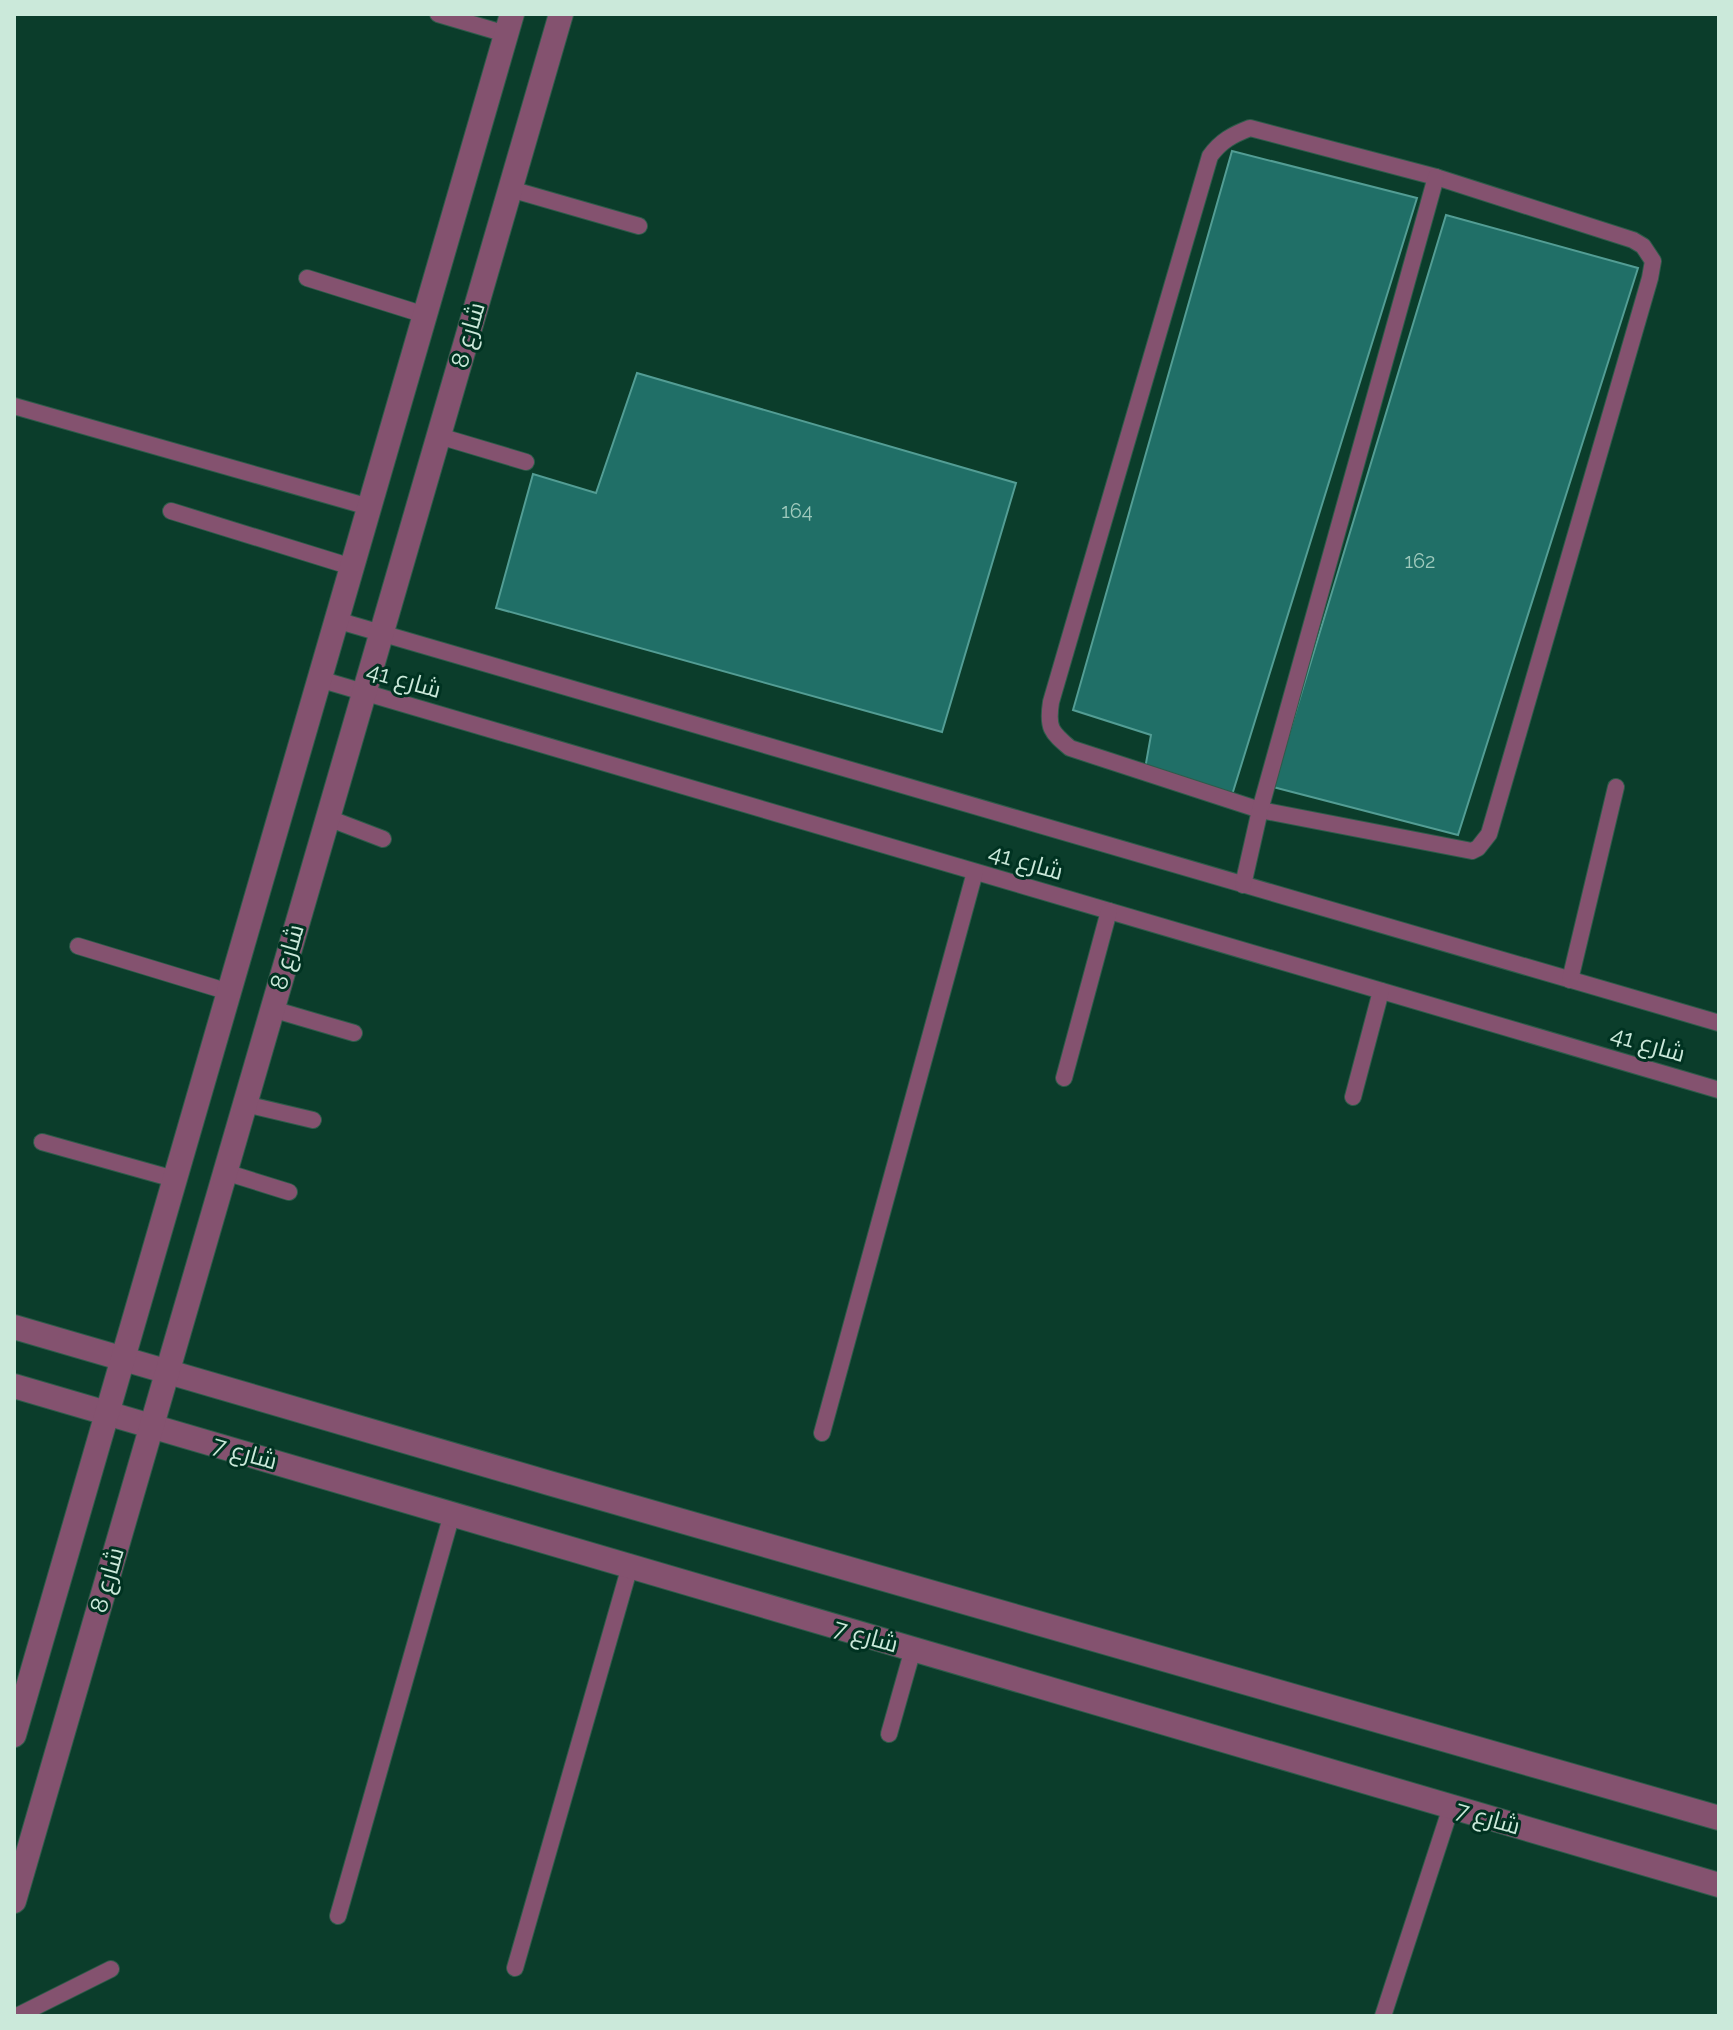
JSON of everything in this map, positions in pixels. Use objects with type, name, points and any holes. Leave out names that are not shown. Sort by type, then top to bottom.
[{"type":"street","name":"شارع 8","points":[[14,1901],[561,14]]},
{"type":"street","name":"شارع 8","points":[[15,1727],[509,24]]},
{"type":"street","points":[[14,1327],[1719,1818]]},
{"type":"street","name":"شارع 7","points":[[14,1386],[1719,1885]]},
{"type":"lane","points":[[438,14],[509,24]]},
{"type":"lane","points":[[1250,128],[1436,177],[1633,240],[1643,246],[1653,261],[1489,834],[1483,843],[1472,851],[1260,810],[1070,748],[1054,735],[1048,721],[1210,156],[1226,139],[1250,128]]},
{"type":"lane","points":[[1243,885],[1260,810],[1436,177]]},
{"type":"lane","points":[[510,189],[639,226]]},
{"type":"lane","points":[[307,278],[425,315]]},
{"type":"lane","points":[[14,406],[369,507]]},
{"type":"lane","points":[[439,436],[526,462]]},
{"type":"lane","points":[[171,511],[352,567]]},
{"type":"lane","name":"شارع 41","points":[[336,620],[1719,1023]]},
{"type":"lane","name":"شارع 41","points":[[319,679],[1719,1090]]},
{"type":"lane","points":[[1570,980],[1616,787]]},
{"type":"lane","points":[[328,818],[383,839]]},
{"type":"lane","points":[[822,1433],[975,872]]},
{"type":"lane","points":[[1064,1078],[1109,911]]},
{"type":"lane","points":[[78,946],[229,992]]},
{"type":"lane","points":[[1353,1097],[1381,991]]},
{"type":"lane","points":[[272,1009],[354,1033]]},
{"type":"lane","points":[[245,1104],[313,1120]]},
{"type":"lane","points":[[42,1142],[174,1179]]},
{"type":"lane","points":[[225,1172],[289,1192]]},
{"type":"lane","points":[[338,1916],[452,1514]]},
{"type":"lane","points":[[515,1968],[630,1566]]},
{"type":"lane","points":[[889,1734],[913,1649]]},
{"type":"lane","points":[[1383,2016],[1451,1807]]},
{"type":"lane","points":[[17,2016],[111,1969]]},
{"type":"building","points":[[1232,151],[1417,198],[1232,795],[1145,769],[1151,735],[1073,710]]},
{"type":"building","points":[[1446,215],[1638,268],[1458,835],[1273,787]]},
{"type":"building","points":[[637,373],[1016,483],[942,732],[496,608],[533,474],[596,493]]}]
